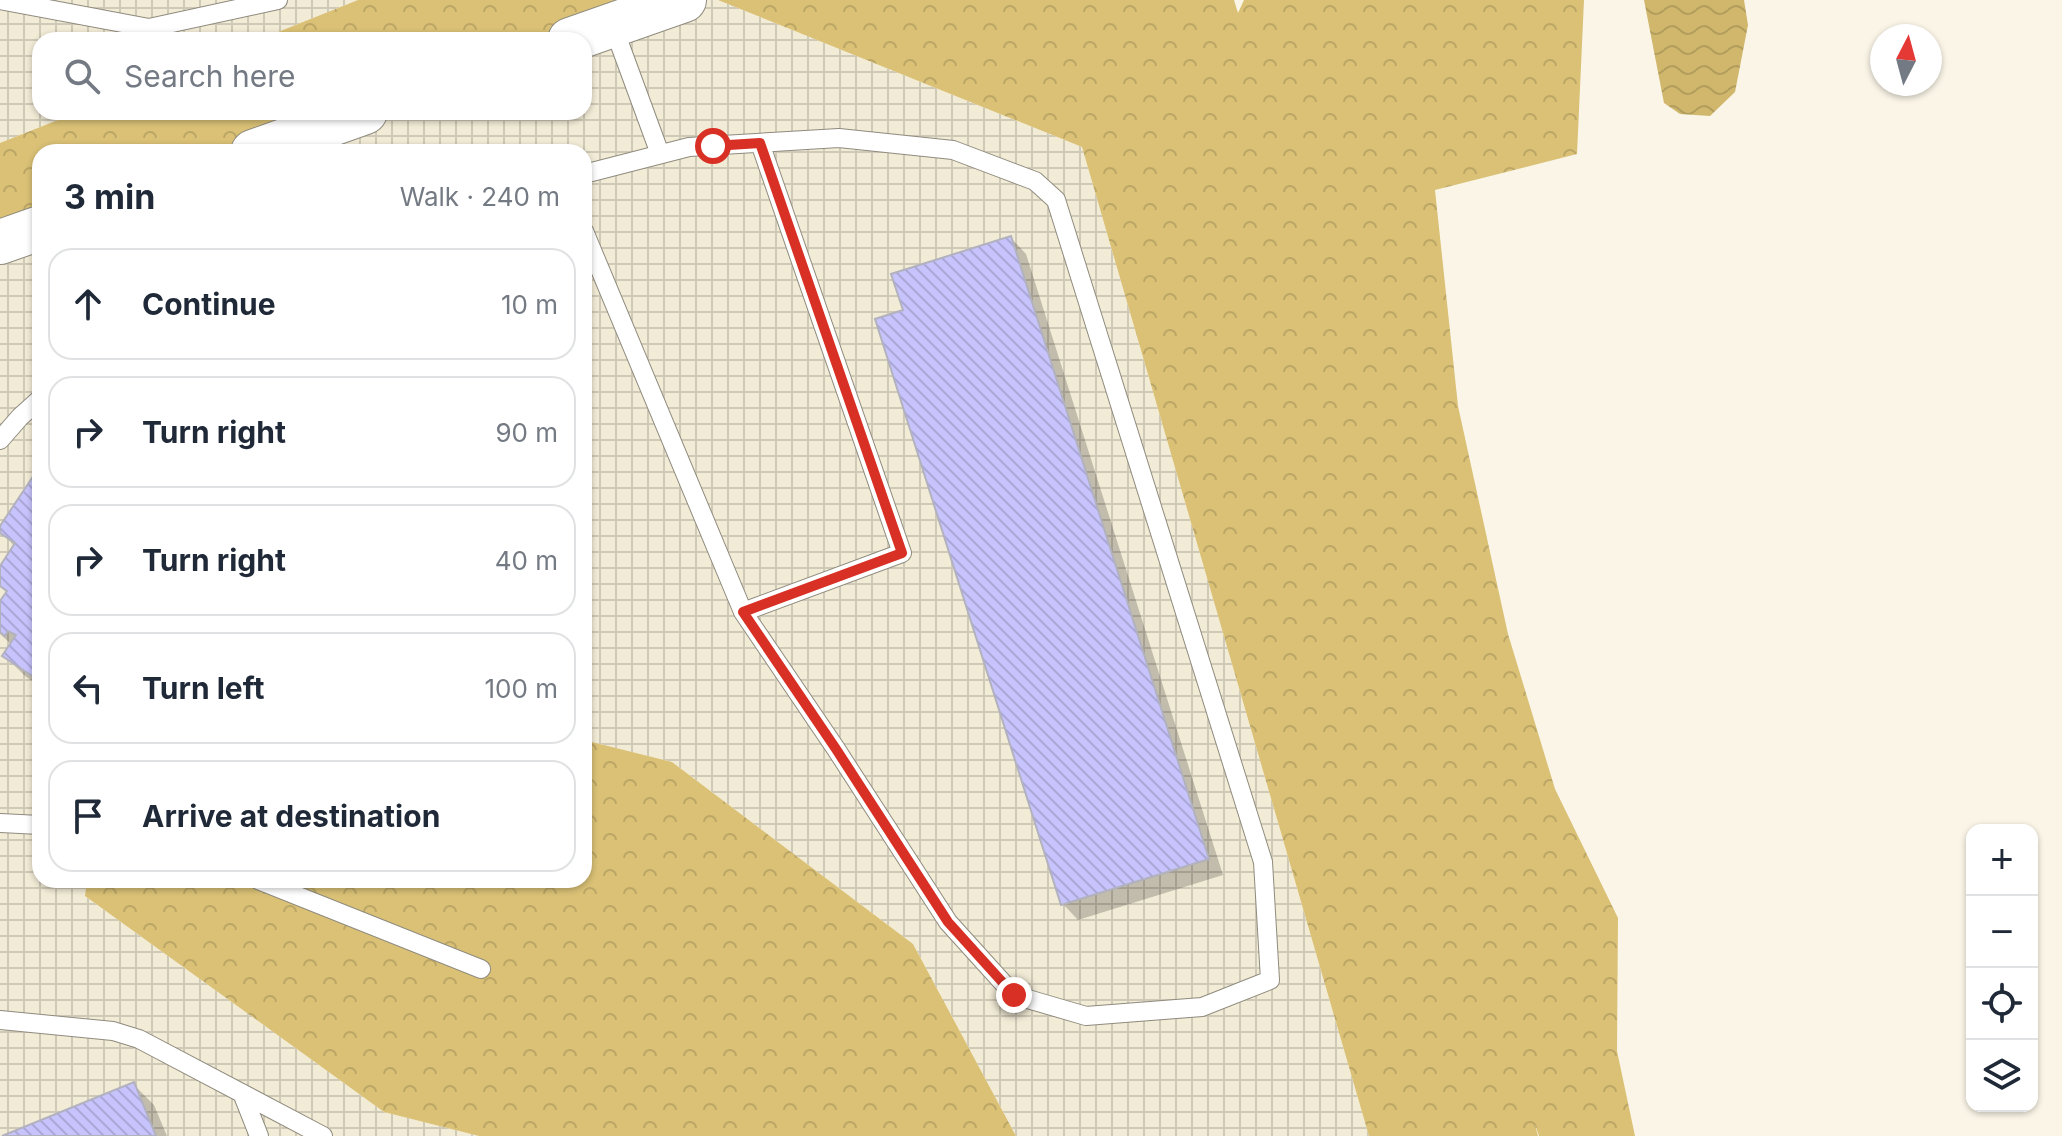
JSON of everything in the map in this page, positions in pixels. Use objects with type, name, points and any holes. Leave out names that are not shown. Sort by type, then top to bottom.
[{"type":"main road","points":[[592,32],[684,0]]},
{"type":"main road","points":[[275,144],[343,120]]},
{"type":"main road","points":[[0,242],[32,231]]},
{"type":"lane","points":[[0,0],[149,28],[278,0]]},
{"type":"lane","points":[[612,25],[660,154]]},
{"type":"lane","points":[[592,172],[689,147],[839,138],[953,150],[1035,181],[1056,200],[1263,862],[1270,980],[1202,1007],[1086,1016],[1014,995],[948,922],[743,612],[592,250]]},
{"type":"lane","points":[[743,612],[902,553],[760,143]]},
{"type":"lane","points":[[0,440],[32,406]]},
{"type":"lane","points":[[0,823],[32,825]]},
{"type":"lane","points":[[278,888],[481,969]]},
{"type":"lane","points":[[0,1020],[113,1031],[139,1039],[323,1136]]},
{"type":"lane","points":[[242,1093],[259,1136]]},
{"type":"shaded area","points":[[0,0],[358,0],[278,32],[32,32],[32,120],[58,120],[0,143]]},
{"type":"shaded area","points":[[684,0],[718,0],[1082,147],[1369,1136],[1016,1136],[913,944],[672,762],[592,742],[592,144],[275,144],[343,120],[592,120],[592,37]]},
{"type":"shaded area","points":[[32,231],[32,888],[86,888],[85,896],[384,1112],[479,1136],[0,1136],[0,242]]},
{"type":"green space","points":[[358,0],[684,0],[592,32],[278,32]]},
{"type":"green space","points":[[718,0],[1234,0],[1238,13],[1244,0],[1584,0],[1577,154],[1435,190],[1458,406],[1508,634],[1555,789],[1618,918],[1617,1051],[1635,1136],[1539,1136],[1535,1124],[1538,1136],[1369,1136],[1082,147]]},
{"type":"green space","points":[[58,120],[343,120],[275,144],[32,144],[32,231],[0,242],[0,143]]},
{"type":"green space","points":[[592,742],[672,762],[913,944],[1016,1136],[479,1136],[384,1112],[85,896],[86,888],[592,888]]},
{"type":"water","points":[[1644,0],[1744,0],[1748,25],[1735,92],[1710,116],[1680,114],[1664,103]]},
{"type":"building","points":[[1011,236],[1209,859],[1061,905],[875,319],[903,310],[891,274]]},
{"type":"building","points":[[32,478],[32,676],[2,656],[16,635],[8,631],[5,636],[0,632],[0,601],[7,591],[0,586],[0,566],[15,543],[0,533],[0,526]]},
{"type":"building","points":[[134,1082],[156,1136],[2,1136]]},
{"type":"route","points":[[713,146],[760,143],[902,553],[743,612],[948,922],[1014,995]]}]
